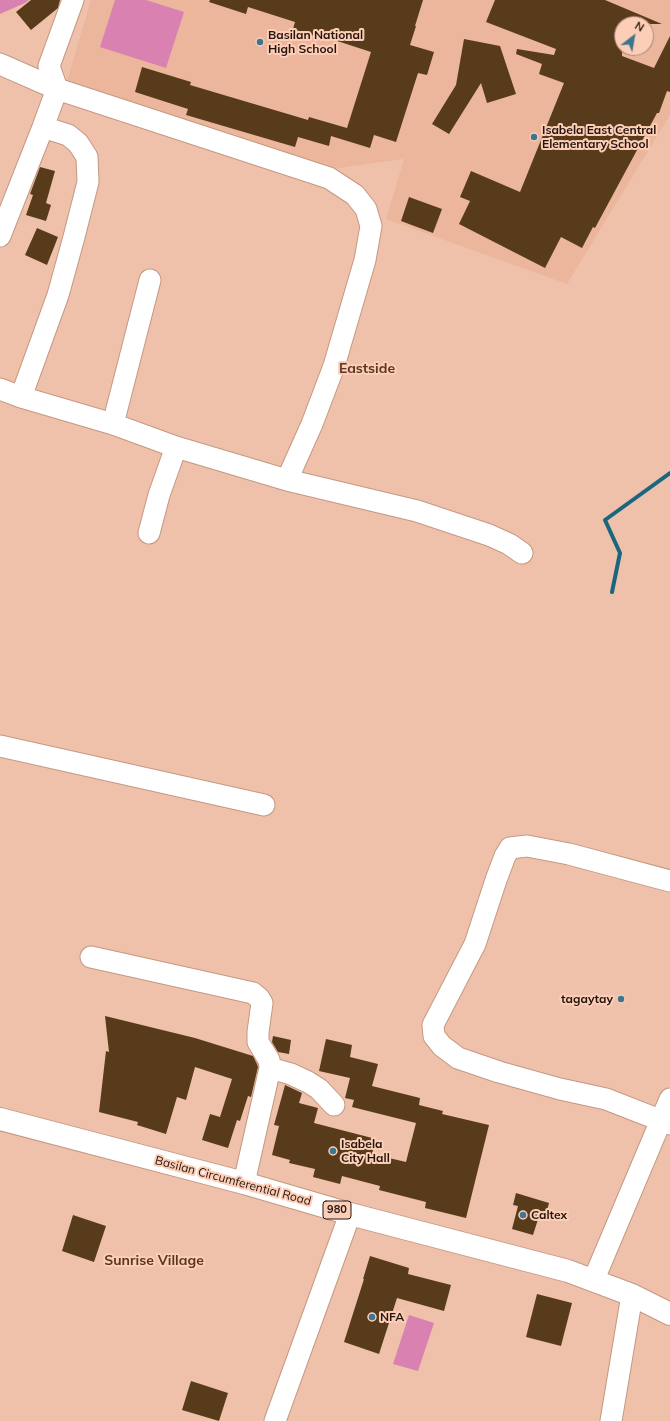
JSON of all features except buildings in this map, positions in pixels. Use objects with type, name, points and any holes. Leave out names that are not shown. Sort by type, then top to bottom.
[{"type":"main road","name":"Basilan Circumferential Road","points":[[0,1119],[244,1183],[350,1214],[568,1271],[632,1295],[670,1314]]},
{"type":"street","points":[[0,236],[44,127],[57,89],[50,66],[73,0]]},
{"type":"street","points":[[0,64],[57,89],[329,178],[355,195],[366,209],[371,226],[365,260],[334,366],[312,424],[287,480]]},
{"type":"street","points":[[21,397],[58,295],[88,182],[87,157],[78,143],[68,135],[44,127]]},
{"type":"street","points":[[113,424],[150,280]]},
{"type":"street","points":[[0,388],[21,397],[113,424],[176,447],[287,480],[417,511],[489,535],[522,553]]},
{"type":"street","points":[[149,532],[159,495],[176,447]]},
{"type":"street","points":[[0,746],[264,805]]},
{"type":"street","points":[[665,1123],[606,1099],[560,1089],[499,1072],[458,1058],[442,1046],[434,1036],[432,1025],[475,944],[498,874],[510,848],[527,846],[569,854],[670,881]]},
{"type":"street","points":[[91,957],[252,993],[262,1003],[258,1042],[269,1060],[270,1068],[244,1183]]},
{"type":"street","points":[[270,1068],[291,1074],[308,1082],[319,1089],[334,1105]]},
{"type":"street","points":[[594,1280],[665,1123],[670,1099]]},
{"type":"street","points":[[275,1421],[350,1214]]},
{"type":"street","points":[[611,1421],[632,1295]]},
{"type":"shaded area","points":[[0,0],[29,0],[0,14]]},
{"type":"shaded area","points":[[91,0],[670,0],[670,115],[567,284],[386,219],[404,159],[331,169],[66,84]]},
{"type":"shaded area","points":[[115,0],[146,0],[184,12],[166,68],[100,47]]},
{"type":"shaded area","points":[[409,1315],[434,1323],[418,1371],[393,1364]]},
{"type":"waterway","points":[[612,592],[620,553],[605,520],[670,473]]},
{"type":"place","name":"Basilan National High School","points":[[260,42]]},
{"type":"place","name":"Isabela East Central Elementary School","points":[[534,137]]},
{"type":"place","name":"tagaytay","points":[[621,999]]},
{"type":"place","name":"Isabela City Hall","points":[[333,1151]]},
{"type":"place","name":"Caltex","points":[[523,1215]]},
{"type":"place","name":"NFA","points":[[372,1317]]},
{"type":"district","name":"Eastside","points":[[367,369]]},
{"type":"district","name":"Sunrise Village","points":[[154,1261]]}]
